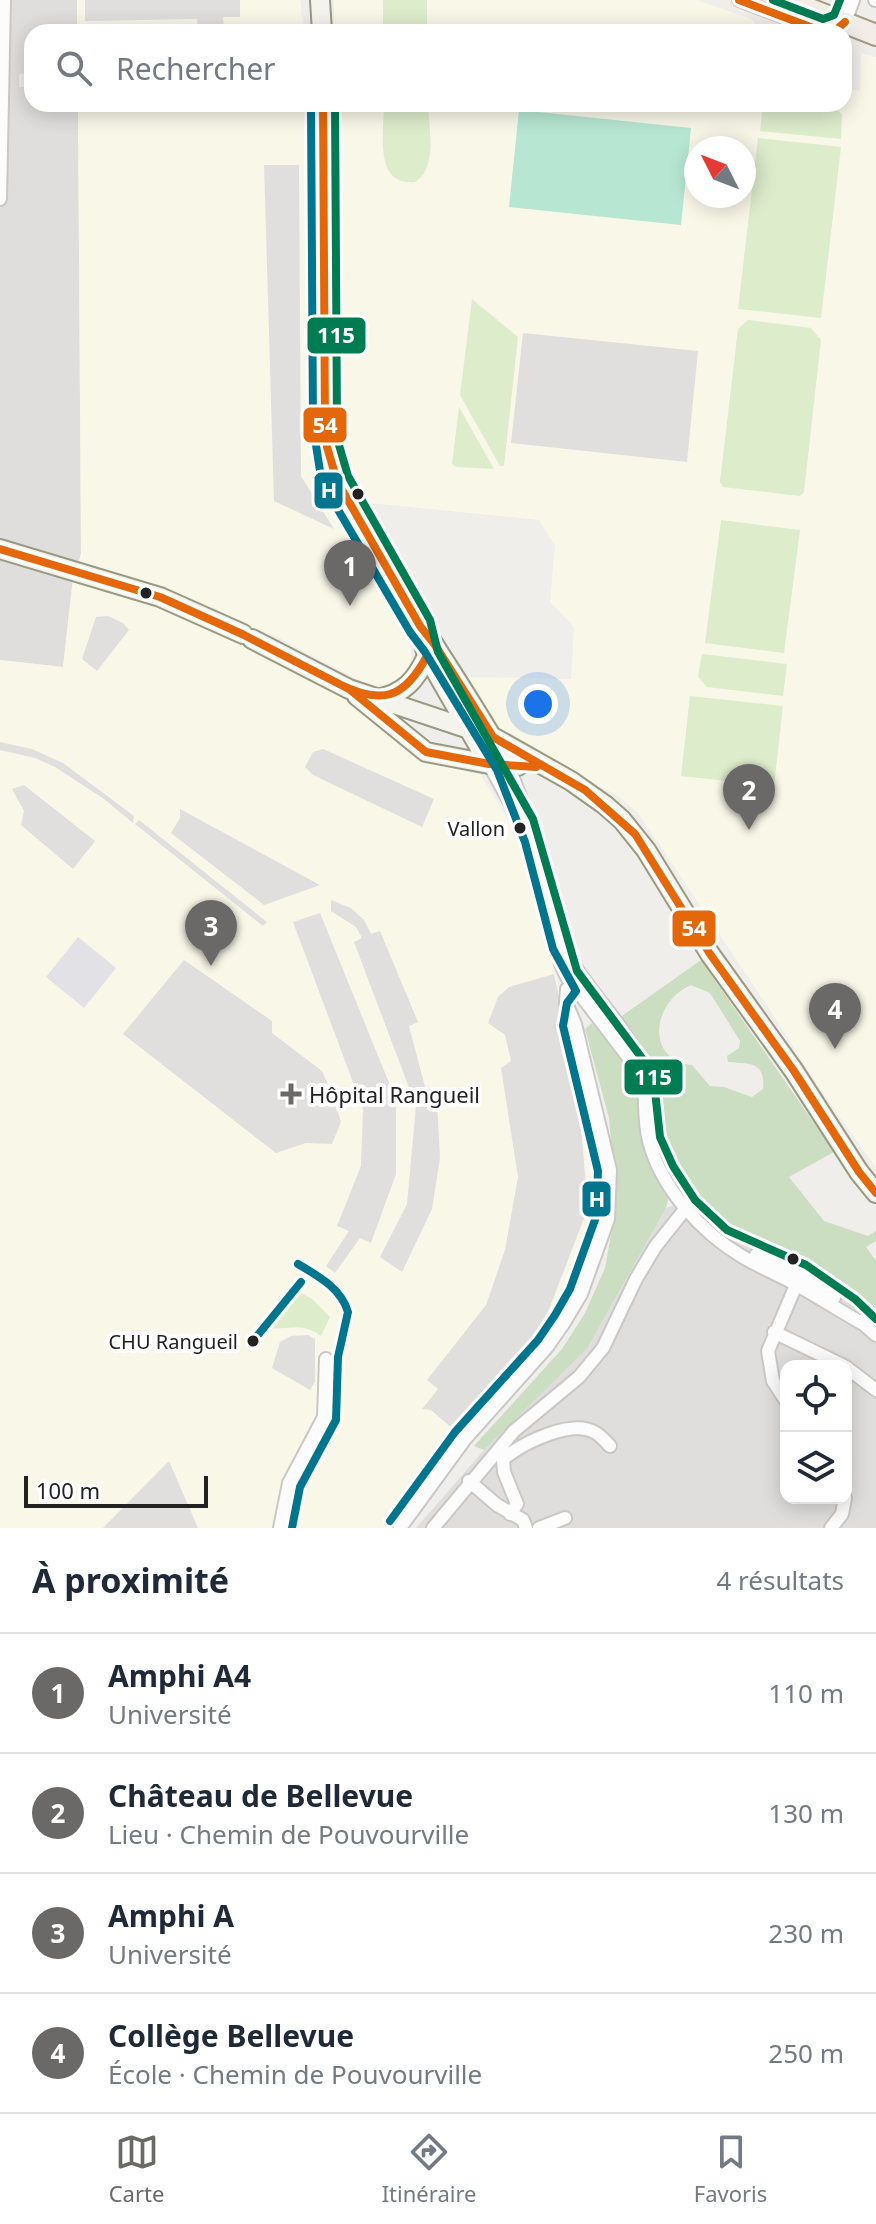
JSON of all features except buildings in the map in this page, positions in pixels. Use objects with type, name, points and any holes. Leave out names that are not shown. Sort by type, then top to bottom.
[{"type":"main road","points":[[787,0],[849,11],[876,35]]},
{"type":"main road","points":[[819,0],[876,20]]},
{"type":"street","points":[[0,199],[4,0]]},
{"type":"street","points":[[320,0],[322,24]]},
{"type":"street","points":[[739,0],[802,24]]},
{"type":"street","points":[[323,112],[327,447],[332,468],[347,502],[420,626],[435,645],[508,765],[536,838],[564,945],[583,989],[575,1024]]},
{"type":"street","points":[[0,549],[160,597],[248,637],[349,689],[493,737],[571,781],[605,805],[635,834],[710,954],[876,1193]]},
{"type":"street","points":[[420,626],[427,656],[528,839],[561,964],[633,1049],[640,1063],[648,1140],[662,1172],[686,1208],[740,1256],[798,1279],[840,1303],[876,1335]]},
{"type":"street","points":[[377,699],[407,688],[420,672],[427,656]]},
{"type":"street","points":[[349,689],[426,752],[489,764],[545,768]]},
{"type":"street","points":[[400,1528],[465,1439],[559,1330],[581,1294],[608,1219],[610,1170],[575,1024],[566,1003],[567,989],[583,989]]},
{"type":"street","points":[[433,1528],[469,1481],[514,1431],[579,1377],[603,1348],[636,1279],[655,1247],[686,1208]]},
{"type":"street","points":[[780,1392],[773,1381],[768,1351],[798,1279]]},
{"type":"street","points":[[774,1332],[832,1360]]},
{"type":"street","points":[[280,1528],[289,1483],[324,1417],[326,1359]]},
{"type":"street","points":[[852,1371],[876,1390]]},
{"type":"street","points":[[510,1514],[517,1504],[504,1472],[503,1459],[517,1448],[574,1427],[596,1432],[610,1446]]},
{"type":"street","points":[[469,1481],[510,1514],[523,1520],[526,1528]]},
{"type":"street","points":[[831,1528],[842,1514],[844,1504]]},
{"type":"street","points":[[539,1528],[565,1518]]},
{"type":"shaded area","points":[[0,0],[77,0],[77,24],[24,24],[24,74],[19,74],[19,87],[24,87],[24,112],[78,112],[81,554],[73,578],[63,667],[0,660]]},
{"type":"shaded area","points":[[77,0],[300,0],[303,24],[77,24]]},
{"type":"shaded area","points":[[85,0],[240,0],[240,17],[223,17],[223,24],[197,24],[197,19],[85,21]]},
{"type":"shaded area","points":[[334,0],[697,0],[755,23],[755,24],[334,24]]},
{"type":"shaded area","points":[[861,53],[876,57],[876,1168],[813,1079],[638,813],[618,796],[527,749],[502,731],[466,677],[571,679],[574,627],[550,602],[555,546],[539,520],[361,502],[340,460],[333,414],[336,386],[334,112],[852,112],[852,90],[860,91]]},
{"type":"shaded area","name":"Hôpital Rangueil","points":[[78,112],[307,112],[308,431],[313,468],[332,508],[408,636],[412,655],[408,670],[400,678],[389,684],[377,685],[366,684],[273,635],[261,649],[355,701],[408,751],[423,760],[481,775],[517,835],[539,902],[593,1147],[598,1191],[592,1226],[570,1291],[548,1329],[446,1452],[393,1528],[0,1528],[0,660],[63,667],[73,578],[81,554]]},
{"type":"shaded area","points":[[264,165],[299,165],[301,476],[334,529],[274,501]]},
{"type":"shaded area","points":[[523,333],[698,351],[687,462],[511,443]]},
{"type":"shaded area","points":[[108,616],[123,623],[129,630],[97,671],[82,659],[96,617]]},
{"type":"shaded area","points":[[0,742],[32,749],[63,763],[134,816],[133,823],[104,799],[55,767],[35,758],[0,750]]},
{"type":"shaded area","points":[[323,749],[434,799],[422,827],[313,775],[305,767],[313,752]]},
{"type":"shaded area","points":[[24,785],[95,841],[73,869],[21,825],[24,811],[12,789]]},
{"type":"shaded area","points":[[180,809],[320,885],[264,905],[171,833],[180,818]]},
{"type":"shaded area","points":[[139,820],[267,922],[263,926],[135,824]]},
{"type":"shaded area","points":[[331,900],[351,908],[364,920],[371,934],[380,931],[418,1022],[409,1026],[429,1102],[437,1101],[440,1158],[432,1209],[402,1272],[380,1257],[407,1204],[416,1106],[354,942],[362,938],[356,927],[331,911]]},
{"type":"shaded area","points":[[320,913],[396,1100],[396,1174],[371,1243],[360,1238],[335,1273],[326,1266],[349,1231],[337,1226],[361,1166],[363,1109],[293,922]]},
{"type":"shaded area","points":[[78,937],[116,968],[84,1008],[46,977]]},
{"type":"shaded area","points":[[184,960],[272,1021],[272,1033],[322,1071],[341,1122],[332,1144],[306,1143],[276,1153],[123,1034]]},
{"type":"shaded area","points":[[554,974],[577,1081],[588,1208],[541,1330],[460,1435],[431,1410],[422,1409],[438,1389],[427,1380],[486,1305],[505,1250],[518,1177],[501,1068],[511,1061],[505,1035],[488,1023],[498,997],[509,987]]},
{"type":"shaded area","points":[[690,1200],[815,1276],[876,1327],[876,1528],[416,1528],[484,1450],[587,1349],[666,1208]]},
{"type":"shaded area","points":[[308,1335],[315,1339],[315,1382],[310,1390],[272,1368],[280,1342],[291,1336]]},
{"type":"shaded area","points":[[169,1461],[198,1528],[103,1528]]},
{"type":"green space","points":[[383,0],[427,0],[427,24],[383,24]]},
{"type":"green space","points":[[384,112],[428,112],[429,157],[422,176],[415,182],[402,181],[392,175],[384,155]]},
{"type":"green space","points":[[519,112],[691,128],[690,136],[684,136],[681,225],[509,207]]},
{"type":"green space","points":[[762,112],[842,114],[841,139],[760,131]]},
{"type":"green space","points":[[758,138],[841,147],[821,318],[738,309],[750,208],[756,208]]},
{"type":"green space","points":[[472,299],[518,337],[504,466],[500,466],[460,395]]},
{"type":"green space","points":[[748,320],[811,328],[821,340],[804,492],[800,496],[723,487],[720,482],[738,329]]},
{"type":"green space","points":[[459,407],[494,469],[456,467],[452,464]]},
{"type":"green space","points":[[721,520],[800,530],[784,653],[705,643]]},
{"type":"green space","points":[[702,654],[787,664],[783,696],[707,687],[698,677]]},
{"type":"green space","points":[[690,696],[783,706],[774,786],[681,776]]},
{"type":"green space","points":[[701,960],[834,1152],[789,1177],[824,1221],[868,1236],[876,1231],[876,1241],[866,1247],[876,1261],[876,1327],[815,1276],[690,1200],[672,1178],[653,1131],[650,1068],[619,1018]],"holes":[[[691,985],[710,993],[740,1041],[739,1048],[727,1056],[728,1062],[754,1066],[762,1073],[763,1089],[752,1097],[724,1087],[710,1086],[692,1065],[666,1052],[661,1041],[659,1029],[662,1016],[668,1003],[678,993]]]},
{"type":"green space","points":[[592,1023],[629,1068],[636,1091],[642,1143],[668,1199],[666,1208],[587,1349],[484,1450],[474,1446],[562,1349],[585,1313],[605,1268],[616,1207],[609,1118],[585,1029]]},
{"type":"green space","points":[[293,1289],[312,1299],[330,1317],[321,1336],[300,1328],[263,1328]]},
{"type":"transit line","name":"54","points":[[739,0],[802,24]]},
{"type":"transit line","name":"115","points":[[773,0],[823,19],[834,15],[840,0]]},
{"type":"transit line","name":"H","points":[[311,112],[313,426],[320,471],[337,508],[410,632],[497,770],[525,842],[553,949],[576,991],[567,1003],[563,1026],[598,1171],[596,1217],[570,1289],[555,1315],[538,1340],[455,1432],[390,1521]]},
{"type":"transit line","name":"54","points":[[323,112],[325,426],[327,447],[337,481],[420,626],[493,737],[585,790],[635,834],[710,954],[876,1193]]},
{"type":"transit line","name":"115","points":[[335,112],[337,425],[348,476],[430,620],[438,652],[533,819],[577,971],[653,1073],[660,1137],[673,1166],[695,1200],[727,1230],[806,1265],[855,1299],[876,1319]]},
{"type":"transit line","name":"54","points":[[0,549],[160,597],[242,634],[349,689],[426,752],[489,764],[536,767]]},
{"type":"transit line","name":"54","points":[[339,684],[368,695],[390,694],[410,681],[427,656]]},
{"type":"transit line","name":"H","points":[[292,1528],[300,1487],[336,1420],[338,1357],[348,1312],[334,1289],[298,1264]]},
{"type":"transit line","name":"H","points":[[253,1341],[301,1282]]},
{"type":"place","name":"Amphi A4","points":[[350,606]]},
{"type":"place","name":"Vallon","points":[[520,828]]},
{"type":"place","name":"Château de Bellevue","points":[[749,830]]},
{"type":"place","name":"Amphi A","points":[[211,966]]},
{"type":"place","name":"Collège Bellevue","points":[[835,1049]]},
{"type":"place","name":"Hôpital Rangueil","points":[[291,1094]]},
{"type":"place","name":"CHU Rangueil","points":[[253,1341]]}]
